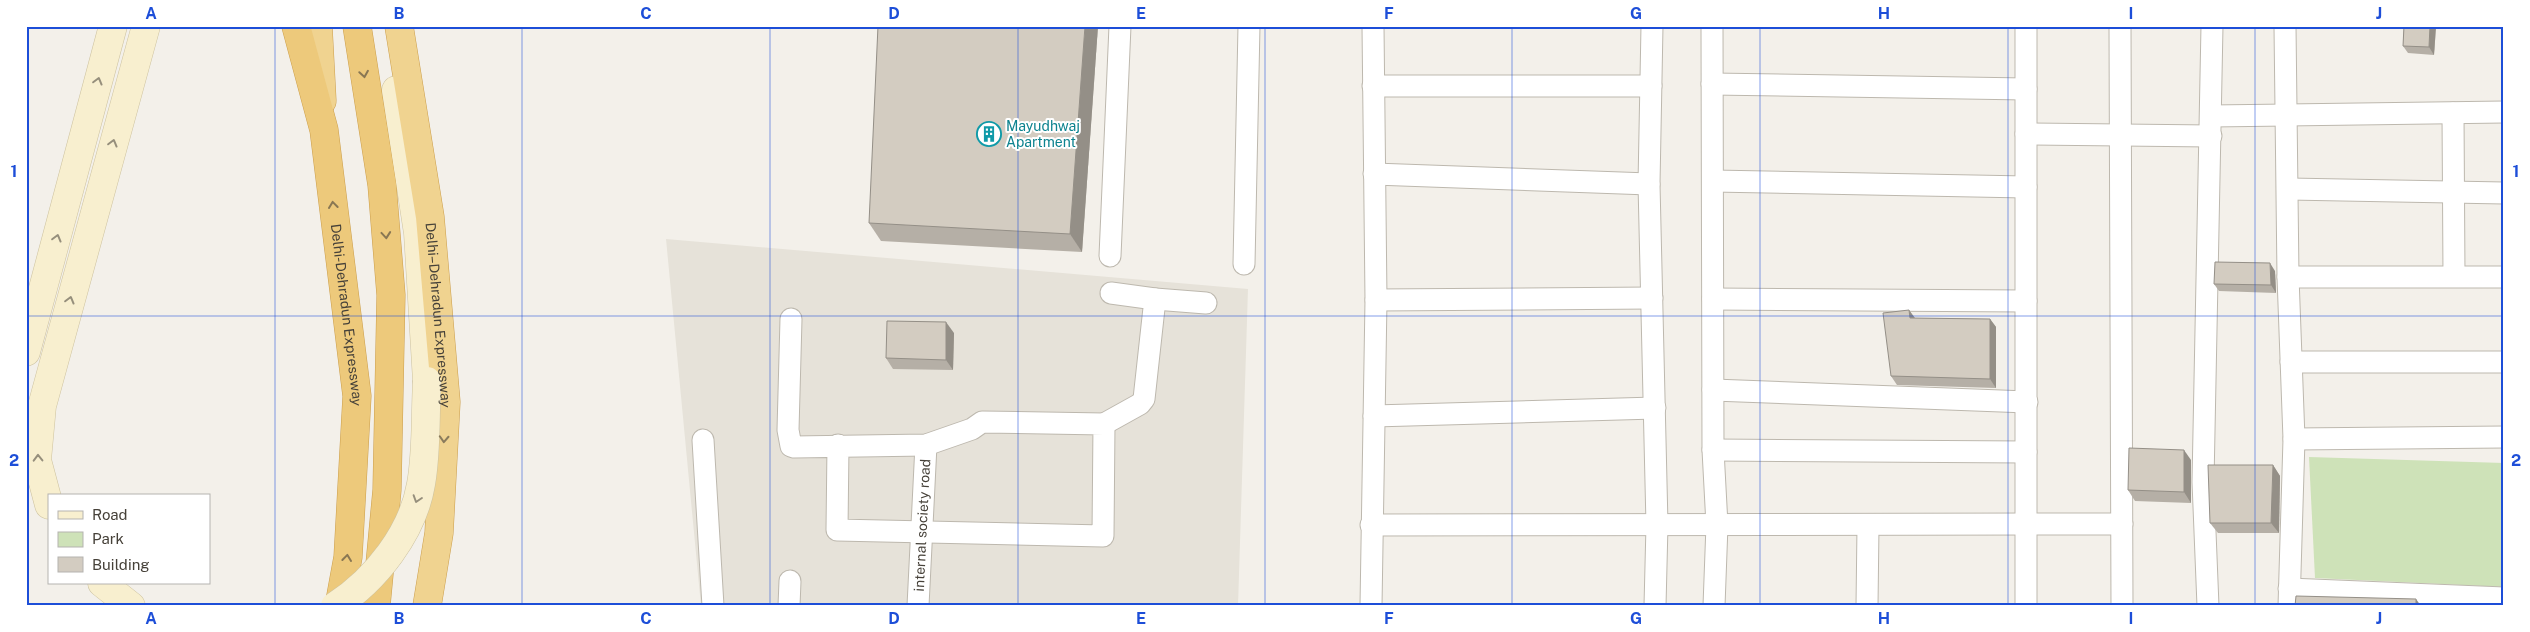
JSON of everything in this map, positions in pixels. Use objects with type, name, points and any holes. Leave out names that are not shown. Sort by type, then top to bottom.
[{"type":"highway","name":"Delhi-Dehradun Expressway","points":[[296,26],[324,130],[357,396],[348,557],[337,606]]},
{"type":"highway","points":[[318,26],[324,130]]},
{"type":"highway","points":[[357,26],[382,185],[391,295],[387,490],[376,606]]},
{"type":"highway","name":"Delhi–Dehradun Expressway","points":[[399,26],[430,217],[446,402],[439,534],[427,606]]},
{"type":"main road","points":[[26,352],[113,26]]},
{"type":"main road","points":[[48,501],[37,460],[42,406],[146,26]]},
{"type":"main road","points":[[337,606],[358,589],[388,557],[408,522],[421,484],[428,381],[418,233],[386,26]]},
{"type":"main road","points":[[103,584],[131,606]]},
{"type":"street","points":[[1110,256],[1114,220],[1120,26]]},
{"type":"street","points":[[1244,264],[1249,26]]},
{"type":"street","points":[[1370,606],[1376,300],[1373,26]]},
{"type":"street","points":[[1652,26],[1649,184],[1657,525],[1656,606]]},
{"type":"street","points":[[1712,26],[1713,390],[1717,525],[1714,606]]},
{"type":"street","points":[[2026,26],[2026,606]]},
{"type":"street","points":[[2120,26],[2122,606]]},
{"type":"street","points":[[2208,606],[2203,482],[2212,26]]},
{"type":"street","points":[[2285,26],[2289,188],[2288,277],[2294,439],[2289,598],[2504,598]]},
{"type":"street","points":[[1712,84],[2026,89]]},
{"type":"street","points":[[1373,86],[1651,86]]},
{"type":"street","points":[[2026,134],[2120,135],[2211,126],[2287,114],[2504,112]]},
{"type":"street","points":[[2453,113],[2455,194],[2454,276]]},
{"type":"street","points":[[1374,174],[1649,184]]},
{"type":"street","points":[[1713,181],[2026,187]]},
{"type":"street","points":[[2289,188],[2455,194],[2504,193]]},
{"type":"street","points":[[2288,277],[2504,276]]},
{"type":"street","points":[[1110,293],[1206,303]]},
{"type":"street","points":[[1376,300],[1652,298]]},
{"type":"street","points":[[838,445],[837,530],[1103,536],[1104,424],[1140,404],[1144,399],[1156,299]]},
{"type":"street","points":[[1713,299],[2026,301]]},
{"type":"street","name":"internal society road","points":[[791,319],[788,430],[791,446],[926,445],[972,428],[982,422],[1104,424]]},
{"type":"street","points":[[2291,362],[2504,362]]},
{"type":"street","points":[[1713,390],[2026,402]]},
{"type":"street","points":[[1374,416],[1655,408]]},
{"type":"street","points":[[2294,439],[2504,437]]},
{"type":"street","points":[[704,440],[713,606]]},
{"type":"street","name":"internal society road","points":[[918,606],[926,445]]},
{"type":"street","points":[[1714,450],[2026,452]]},
{"type":"street","points":[[1372,525],[1868,526],[2122,524]]},
{"type":"street","points":[[1867,606],[1868,526]]},
{"type":"street","points":[[789,606],[790,581]]},
{"type":"shaded area","points":[[666,239],[1248,289],[1238,606],[701,606]]},
{"type":"green space","points":[[2309,457],[2504,463],[2504,587],[2315,578]]},
{"type":"building","name":"Mayudhwaj Apartment","points":[[878,26],[1085,26],[1070,234],[869,223]]},
{"type":"building","points":[[2404,26],[2430,26],[2429,47],[2403,46]]},
{"type":"building","points":[[2215,262],[2270,263],[2271,285],[2214,284]]},
{"type":"building","points":[[1909,310],[1910,318],[1990,319],[1990,379],[1891,376],[1883,313]]},
{"type":"building","points":[[887,321],[946,322],[946,360],[886,358]]},
{"type":"building","points":[[2129,448],[2184,450],[2184,492],[2128,490]]},
{"type":"building","points":[[2208,465],[2273,465],[2271,523],[2210,523]]},
{"type":"building","points":[[2296,596],[2416,599],[2416,606],[2295,606]]},
{"type":"place","name":"Mayudhwaj Apartment","points":[[989,134]]}]
